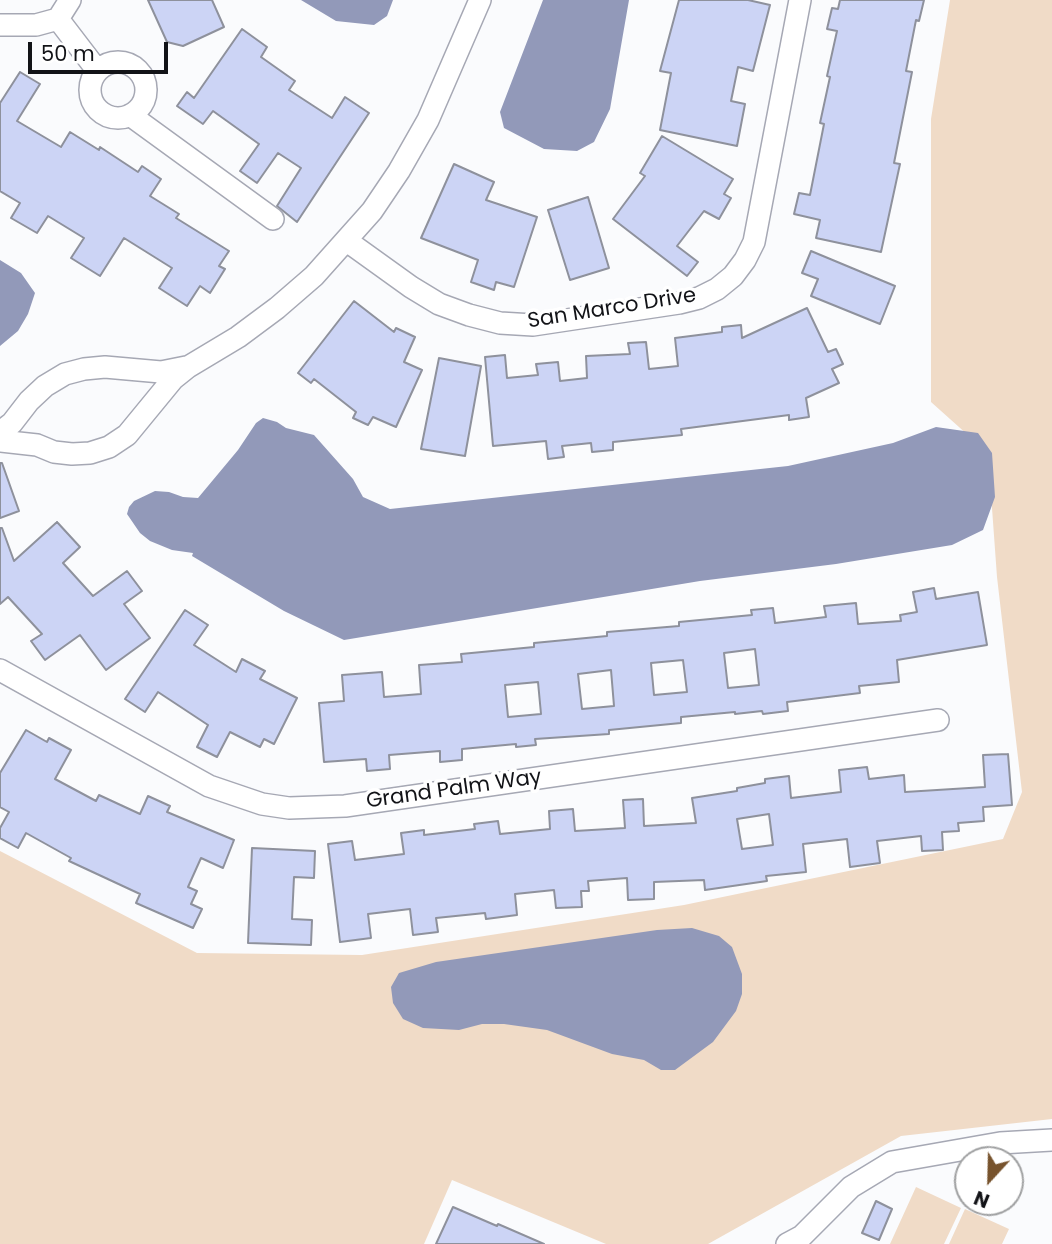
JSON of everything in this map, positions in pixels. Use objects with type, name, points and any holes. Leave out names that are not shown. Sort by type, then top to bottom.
[{"type":"street","points":[[0,25],[36,25],[58,19],[70,0]]},
{"type":"street","points":[[0,441],[37,445],[54,452],[72,454],[90,453],[109,447],[127,435],[161,392],[188,367],[238,337],[314,276],[347,241],[400,171],[428,120],[480,0]]},
{"type":"street","name":"San Marco Drive","points":[[347,241],[439,304],[469,316],[500,323],[533,326],[699,298],[717,289],[733,276],[754,242],[800,0]]},
{"type":"street","points":[[58,19],[97,70]]},
{"type":"street","points":[[111,62],[129,63],[142,75],[146,83],[144,101],[130,115],[111,117],[102,113],[94,106],[89,88],[91,78],[97,70],[111,62]]},
{"type":"street","points":[[130,115],[273,219]]},
{"type":"street","points":[[0,432],[12,423],[45,386],[65,374],[104,367],[161,372],[188,367]]},
{"type":"street","name":"Grand Palm Way","points":[[0,670],[209,786],[235,797],[289,808],[345,806],[938,720]]},
{"type":"street","points":[[787,1244],[802,1236],[851,1187],[892,1162],[1000,1143],[1052,1140]]},
{"type":"shaded area","points":[[950,0],[1052,0],[1052,1119],[901,1136],[708,1244],[606,1244],[452,1180],[424,1244],[0,1244],[0,851],[197,953],[362,955],[684,905],[1003,839],[1022,792],[997,577],[988,453],[931,402],[931,119]]},
{"type":"shaded area","points":[[916,1187],[954,1205],[954,1216],[957,1216],[944,1244],[890,1244]]},
{"type":"shaded area","points":[[962,1216],[980,1216],[1009,1229],[1002,1244],[949,1244]]},
{"type":"water","points":[[301,0],[393,0],[387,16],[374,25],[336,21]]},
{"type":"water","points":[[543,0],[629,0],[610,109],[594,142],[577,151],[544,149],[504,128],[500,112]]},
{"type":"water","points":[[0,260],[21,273],[35,293],[28,314],[18,331],[0,346]]},
{"type":"water","points":[[263,418],[286,428],[314,435],[353,479],[363,497],[390,509],[788,466],[893,443],[936,427],[978,433],[992,453],[995,497],[983,530],[952,545],[836,564],[700,581],[344,640],[284,611],[192,556],[193,553],[172,550],[150,541],[140,533],[127,514],[134,501],[155,491],[198,498],[238,450],[256,423]]},
{"type":"water","points":[[692,928],[719,936],[732,947],[742,974],[742,994],[736,1011],[713,1042],[675,1070],[661,1070],[644,1060],[612,1054],[547,1030],[504,1024],[482,1024],[459,1030],[423,1028],[403,1019],[393,1003],[391,987],[399,973],[436,962],[657,930]]},
{"type":"building","points":[[148,0],[212,0],[224,27],[183,46],[167,42]]},
{"type":"building","points":[[679,0],[748,0],[770,5],[753,71],[738,67],[731,101],[745,104],[737,146],[660,130],[671,73],[660,71]]},
{"type":"building","points":[[840,0],[924,0],[919,21],[916,20],[906,71],[912,72],[894,163],[900,164],[881,252],[816,238],[820,220],[794,214],[799,193],[810,195],[824,124],[820,123],[830,77],[827,76],[837,31],[827,29],[832,8],[838,9]]},
{"type":"building","points":[[242,29],[267,47],[261,57],[295,81],[289,90],[332,118],[345,97],[369,113],[297,222],[277,206],[301,168],[278,153],[257,183],[240,171],[259,144],[213,111],[203,124],[177,106],[187,92],[194,98]]},
{"type":"building","points":[[20,72],[40,84],[17,121],[61,147],[70,132],[99,150],[100,147],[138,172],[142,166],[161,179],[150,196],[179,214],[176,218],[229,251],[219,266],[225,269],[210,293],[200,286],[187,306],[159,288],[172,268],[124,238],[100,276],[71,258],[84,238],[48,216],[37,233],[11,218],[20,203],[0,191],[0,103]]},
{"type":"building","points":[[662,136],[733,179],[724,194],[731,198],[719,219],[704,211],[677,246],[698,262],[687,276],[613,219],[645,176],[640,173]]},
{"type":"building","points":[[454,164],[494,182],[486,200],[537,217],[514,287],[496,282],[494,290],[471,282],[478,260],[421,238]]},
{"type":"building","points":[[588,197],[609,268],[570,280],[548,210]]},
{"type":"building","points":[[811,251],[895,286],[880,324],[811,296],[818,279],[802,273]]},
{"type":"building","points":[[354,301],[394,332],[396,328],[415,337],[404,362],[422,370],[396,427],[373,417],[368,425],[353,418],[356,412],[314,379],[311,383],[298,373]]},
{"type":"building","points":[[807,308],[828,352],[836,349],[843,364],[832,369],[839,383],[806,398],[809,417],[789,420],[789,415],[681,429],[682,435],[613,442],[613,450],[592,452],[591,443],[562,446],[564,457],[548,459],[546,441],[493,446],[485,357],[505,355],[507,378],[538,375],[536,364],[558,362],[560,381],[587,378],[586,356],[630,354],[628,343],[646,342],[649,369],[678,366],[675,338],[722,332],[722,327],[741,325],[742,338]]},
{"type":"building","points":[[439,358],[481,366],[465,456],[421,449]]},
{"type":"building","points":[[0,463],[19,511],[0,518]]},
{"type":"building","points":[[57,522],[80,547],[63,563],[93,596],[127,571],[142,591],[124,604],[150,638],[106,670],[80,635],[45,660],[31,641],[42,634],[8,597],[0,604],[0,528],[14,561]]},
{"type":"building","points":[[934,588],[936,599],[978,592],[987,645],[897,660],[899,682],[859,686],[860,693],[787,702],[788,711],[681,717],[681,723],[609,730],[609,734],[535,739],[536,745],[462,749],[462,760],[440,762],[440,751],[389,755],[390,769],[367,771],[366,759],[324,762],[319,703],[344,701],[342,675],[382,672],[384,697],[421,694],[419,665],[462,662],[461,654],[607,636],[607,632],[679,626],[679,622],[752,615],[751,610],[773,608],[775,623],[826,617],[824,606],[856,603],[858,624],[901,621],[900,615],[917,612],[913,592]],"holes":[[[755,649],[759,685],[728,688],[724,653]],[[683,660],[687,692],[654,695],[651,663]],[[611,670],[614,706],[582,709],[578,674]],[[538,682],[541,714],[508,717],[505,685]]]},
{"type":"building","points":[[185,610],[208,625],[194,645],[236,672],[242,659],[265,671],[260,679],[297,698],[274,744],[264,739],[260,747],[230,732],[217,757],[197,747],[208,725],[158,692],[145,712],[125,699]]},
{"type":"building","points":[[26,730],[47,742],[49,738],[71,750],[55,779],[96,801],[99,795],[140,814],[148,796],[170,806],[167,812],[234,840],[223,868],[201,858],[188,887],[197,891],[191,904],[202,909],[193,928],[136,903],[140,894],[69,861],[71,858],[26,833],[18,848],[0,838],[0,828],[9,812],[0,807],[0,773]]},
{"type":"building","points":[[1008,754],[1012,805],[983,807],[984,821],[958,823],[959,831],[942,832],[943,850],[922,851],[921,836],[877,841],[880,863],[850,867],[847,839],[803,844],[806,872],[766,876],[767,881],[705,890],[704,880],[654,882],[654,899],[628,900],[627,878],[588,881],[589,891],[581,891],[582,907],[556,908],[554,890],[515,894],[517,915],[486,919],[485,913],[436,918],[438,932],[413,935],[410,909],[368,914],[371,938],[340,942],[328,844],[352,841],[355,860],[404,854],[401,833],[424,830],[424,835],[475,829],[474,824],[498,821],[500,834],[550,829],[549,811],[573,809],[575,831],[625,828],[623,800],[643,799],[644,826],[696,823],[692,798],[737,791],[737,788],[765,783],[765,779],[789,776],[791,798],[841,792],[839,770],[867,767],[869,779],[904,775],[905,792],[985,787],[983,755]],"holes":[[[769,814],[773,845],[742,849],[737,819]]]},
{"type":"building","points":[[252,848],[315,851],[314,878],[294,877],[292,919],[312,920],[311,945],[248,943]]},
{"type":"building","points":[[876,1201],[892,1209],[879,1240],[862,1233]]},
{"type":"building","points":[[453,1207],[497,1226],[498,1224],[544,1244],[436,1244]]}]
